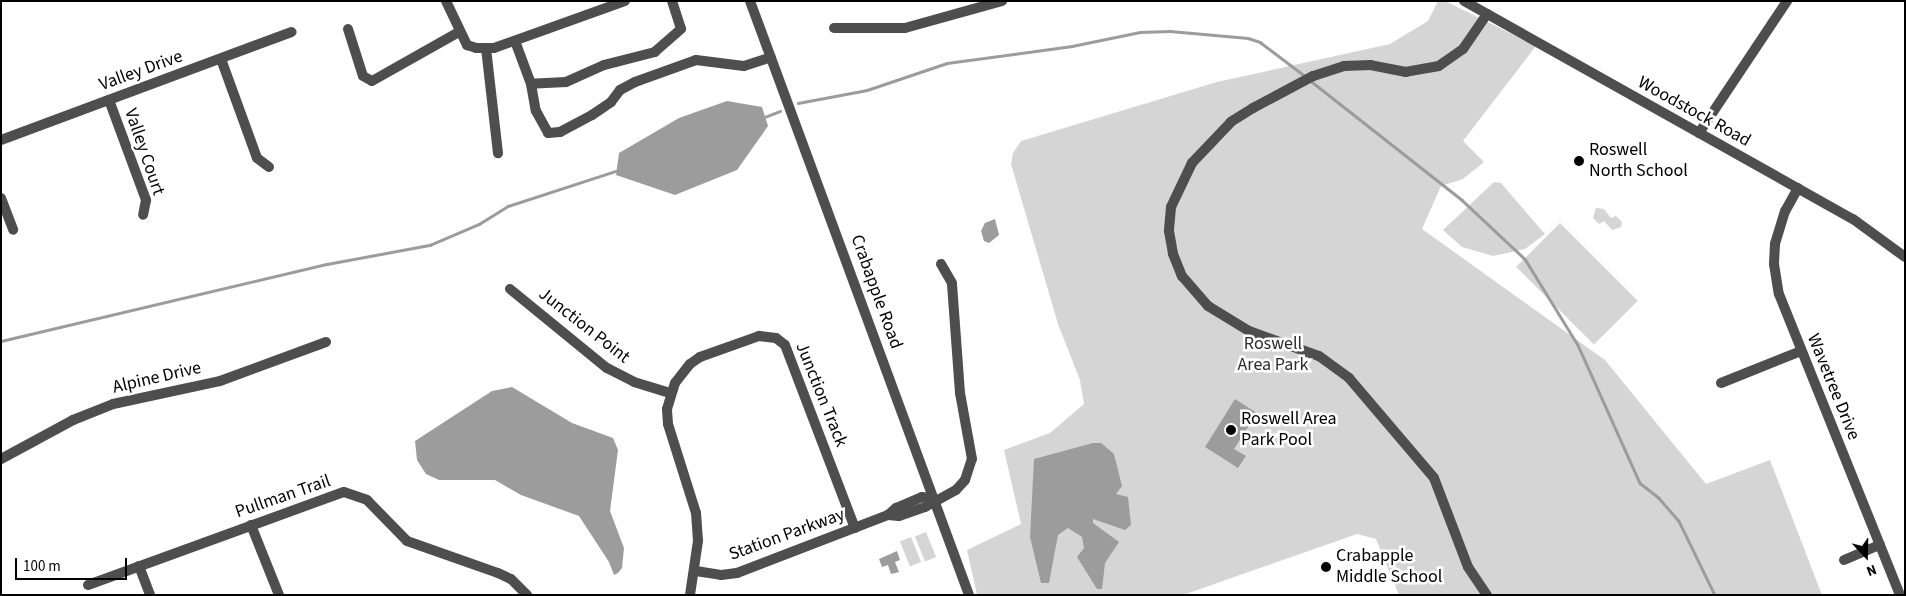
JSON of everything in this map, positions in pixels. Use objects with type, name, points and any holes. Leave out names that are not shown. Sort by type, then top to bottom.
[{"type":"street","points":[[446,1],[459,32],[467,44],[486,48],[515,41],[625,1]]},
{"type":"street","points":[[531,84],[566,82],[604,64],[655,52],[681,29],[672,1]]},
{"type":"street","name":"Crabapple Road","points":[[750,1],[970,595]]},
{"type":"street","points":[[834,28],[905,28],[1002,1]]},
{"type":"street","name":"Woodstock Road","points":[[1464,1],[1853,219],[1903,251]]},
{"type":"street","points":[[1699,133],[1787,1]]},
{"type":"street","points":[[1487,14],[1463,49],[1439,66],[1412,72],[1371,65],[1344,66],[1312,76],[1231,122],[1192,163],[1171,207],[1168,231],[1172,254],[1182,276],[1208,306],[1249,331],[1318,356],[1349,378],[1434,478],[1468,567],[1488,595]]},
{"type":"street","points":[[348,29],[363,76],[372,81],[459,32]]},
{"type":"street","name":"Valley Drive","points":[[1,140],[292,32]]},
{"type":"street","points":[[515,41],[531,84],[536,111],[548,133],[560,132],[592,115],[610,102],[620,90],[635,82],[696,60],[744,66],[771,57]]},
{"type":"street","points":[[486,48],[498,153]]},
{"type":"street","points":[[221,58],[257,158],[269,167]]},
{"type":"street","name":"Valley Court","points":[[109,100],[146,200],[143,215]]},
{"type":"street","name":"Wavetree Drive","points":[[1798,188],[1779,227],[1774,264],[1779,294],[1900,595]]},
{"type":"street","points":[[2,200],[13,230]]},
{"type":"street","points":[[935,499],[961,486],[968,476],[972,459],[960,394],[952,283],[941,264]]},
{"type":"street","name":"Junction Point","points":[[510,289],[607,368],[634,382],[670,393]]},
{"type":"street","name":"Junction Track","points":[[690,595],[696,571],[696,512],[668,424],[670,393],[682,372],[700,357],[759,336],[776,338],[790,353],[854,528]]},
{"type":"street","name":"Alpine Drive","points":[[1,459],[73,420],[113,404],[220,380],[326,342]]},
{"type":"street","points":[[1721,383],[1801,351]]},
{"type":"street","name":"Pullman Trail","points":[[88,586],[336,494],[352,493],[367,500],[408,541],[498,573],[510,579],[527,595]]},
{"type":"street","name":"Station Parkway","points":[[696,571],[721,575],[737,573],[888,516],[896,508],[922,497],[935,499]]},
{"type":"street","points":[[251,525],[279,595]]},
{"type":"street","points":[[1844,560],[1880,545]]},
{"type":"street","points":[[139,566],[150,595]]},
{"type":"green space","name":"Roswell Area Park","points":[[1438,1],[1445,1],[1536,46],[1463,141],[1484,162],[1463,179],[1441,186],[1422,229],[1605,360],[1706,484],[1770,460],[1822,595],[1399,595],[1376,539],[1357,534],[1183,595],[977,595],[967,550],[1021,524],[1004,450],[1050,433],[1084,404],[1080,380],[1058,324],[1011,164],[1013,153],[1021,141],[1217,82],[1390,44],[1428,21]]},
{"type":"green space","points":[[1494,182],[1501,183],[1545,234],[1525,249],[1493,256],[1462,247],[1443,230]]},
{"type":"green space","points":[[1596,208],[1604,209],[1611,218],[1616,216],[1622,222],[1621,227],[1612,230],[1604,221],[1599,224],[1593,218]]},
{"type":"green space","points":[[1560,223],[1638,301],[1594,345],[1516,267]]},
{"type":"green space","points":[[926,532],[936,557],[925,562],[915,536]]},
{"type":"green space","points":[[911,537],[921,562],[910,567],[900,541]]},
{"type":"shaded area","points":[[727,101],[762,107],[768,126],[737,170],[675,195],[616,175],[619,153],[679,118]]},
{"type":"shaded area","points":[[995,219],[999,235],[989,243],[984,241],[981,231],[985,223]]},
{"type":"shaded area","points":[[512,387],[572,423],[613,438],[618,450],[610,511],[624,548],[622,568],[618,573],[614,575],[609,562],[579,516],[521,495],[495,480],[439,480],[426,474],[417,460],[415,441],[492,391]]},
{"type":"shaded area","name":"Roswell Area Park Pool","points":[[1235,399],[1257,413],[1234,449],[1246,456],[1238,468],[1205,447]]},
{"type":"shaded area","points":[[1093,443],[1101,443],[1114,454],[1122,486],[1116,494],[1128,497],[1131,525],[1125,530],[1093,519],[1093,523],[1119,542],[1105,563],[1102,589],[1097,589],[1077,557],[1084,548],[1082,537],[1068,528],[1058,535],[1049,583],[1041,583],[1030,537],[1034,459]]},
{"type":"shaded area","points":[[897,551],[900,560],[895,562],[899,572],[891,574],[888,565],[882,567],[879,559]]},
{"type":"waterway","points":[[798,103],[867,90],[947,63],[1072,46],[1140,32],[1170,31],[1248,38],[1260,42],[1305,76]]},
{"type":"waterway","points":[[1311,81],[1462,200],[1525,259],[1578,345],[1640,483],[1659,498],[1679,521],[1715,595]]},
{"type":"waterway","points":[[765,117],[780,111]]},
{"type":"waterway","points":[[1,341],[327,264],[430,245],[479,224],[508,206],[619,170]]},
{"type":"place","name":"Roswell North School","points":[[1579,161]]},
{"type":"place","name":"Roswell Area Park Pool","points":[[1231,430]]},
{"type":"place","name":"Crabapple Middle School","points":[[1326,567]]}]
